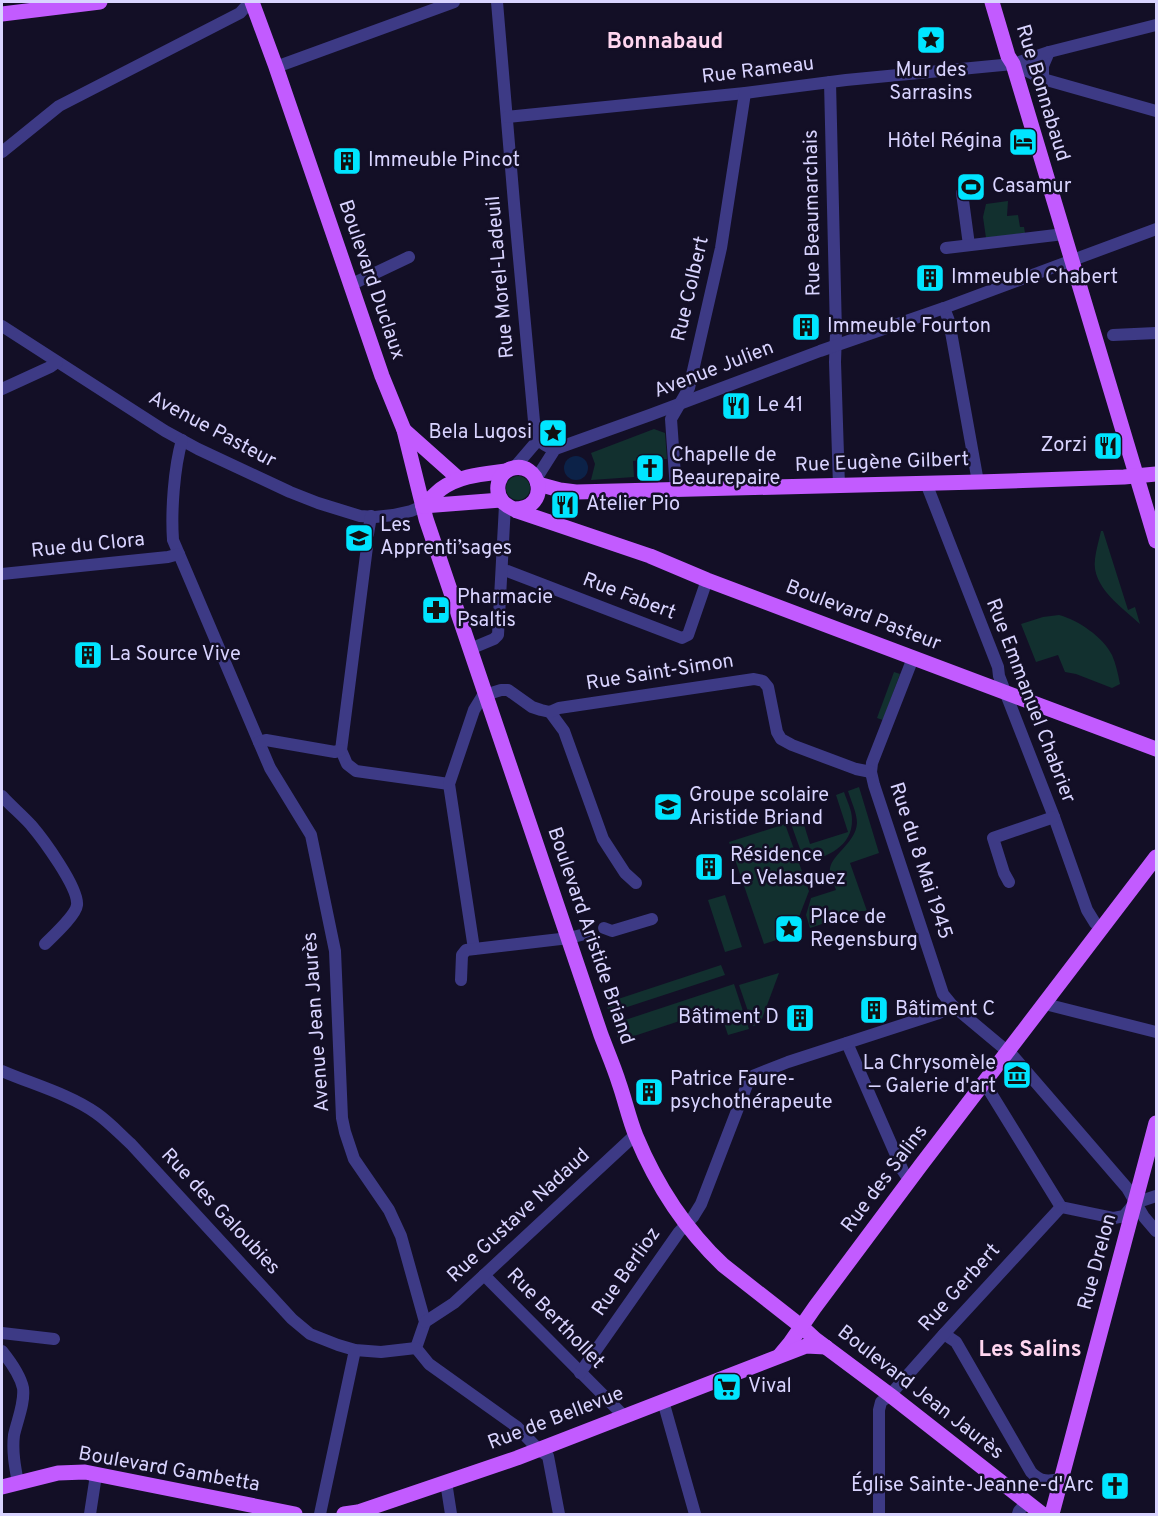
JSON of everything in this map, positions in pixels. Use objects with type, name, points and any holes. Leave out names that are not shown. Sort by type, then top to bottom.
[{"type":"main road","points":[[2,14],[100,2]]},
{"type":"main road","name":"Boulevard Duclaux","points":[[251,2],[276,67],[382,375],[404,430],[423,506]]},
{"type":"main road","name":"Rue Bonnabaud","points":[[992,2],[1093,326],[1156,541]]},
{"type":"main road","points":[[404,430],[459,479]]},
{"type":"main road","points":[[423,506],[441,489],[459,479],[520,468],[532,473],[545,507],[556,523]]},
{"type":"main road","points":[[510,470],[498,481],[497,488],[507,505],[527,507],[537,498],[538,485]]},
{"type":"main road","name":"Rue Eugène Gilbert","points":[[538,485],[576,492],[978,482],[1156,474]]},
{"type":"main road","name":"Boulevard Pasteur","points":[[423,506],[507,505],[536,518],[650,556],[707,580],[1156,748]]},
{"type":"main road","name":"Boulevard Aristide Briand","points":[[423,506],[635,1135],[657,1180],[686,1225],[723,1265],[802,1327]]},
{"type":"main road","name":"Rue des Salins","points":[[802,1327],[909,1180],[1156,858]]},
{"type":"main road","name":"Rue Drelon","points":[[1050,1515],[1062,1478],[1156,1123]]},
{"type":"main road","points":[[780,1355],[802,1327]]},
{"type":"main road","name":"Boulevard Jean Jaurès","points":[[802,1327],[890,1395],[1022,1509],[1042,1515]]},
{"type":"main road","name":"Rue de Bellevue","points":[[344,1515],[538,1449],[780,1355],[806,1346],[826,1347]]},
{"type":"main road","name":"Boulevard Gambetta","points":[[2,1487],[58,1473],[85,1472],[295,1515]]},
{"type":"street","points":[[2,152],[59,106],[240,13],[251,2]]},
{"type":"street","points":[[276,67],[454,2]]},
{"type":"street","name":"Rue Morel-Ladeuil","points":[[497,2],[534,420],[538,440]]},
{"type":"street","name":"Rue Rameau","points":[[507,117],[1013,64],[1049,52],[1156,25]]},
{"type":"street","points":[[1043,79],[1043,66],[1049,52]]},
{"type":"street","points":[[1013,64],[1043,79],[1156,111]]},
{"type":"street","name":"Rue Beaumarchais","points":[[830,82],[839,486]]},
{"type":"street","name":"Rue Colbert","points":[[676,490],[671,419],[689,388],[721,248],[745,93]]},
{"type":"street","points":[[962,193],[969,245]]},
{"type":"street","name":"Avenue Julien","points":[[555,448],[1156,229]]},
{"type":"street","points":[[946,248],[1064,234]]},
{"type":"street","points":[[350,285],[409,257]]},
{"type":"street","points":[[944,308],[949,321],[978,482]]},
{"type":"street","name":"Avenue Pasteur","points":[[2,326],[165,431],[290,492],[360,516],[393,515],[423,506]]},
{"type":"street","points":[[1113,335],[1156,333]]},
{"type":"street","points":[[2,389],[57,362]]},
{"type":"street","name":"Avenue Jean Jaurès","points":[[182,440],[175,479],[173,540],[270,768],[311,835],[335,951],[345,1132],[354,1159],[396,1223],[425,1322]]},
{"type":"street","points":[[510,470],[538,440],[545,446],[555,448],[538,485]]},
{"type":"street","name":"Rue Emmanuel Chabrier","points":[[926,483],[998,667],[999,676],[1054,817],[1087,910],[1102,930]]},
{"type":"street","points":[[470,649],[498,635],[507,505]]},
{"type":"street","points":[[371,516],[341,750],[347,764],[356,771],[449,784]]},
{"type":"street","name":"Rue du Clora","points":[[2,574],[179,554]]},
{"type":"street","name":"Rue Fabert","points":[[502,569],[682,638],[688,634],[707,580]]},
{"type":"street","name":"Rue du 8 Mai 1945","points":[[913,658],[872,763],[871,772],[944,994],[952,1005],[1009,1052],[1127,1188],[1156,1231]]},
{"type":"street","name":"Rue Saint-Simon","points":[[550,712],[559,708],[754,679],[763,681],[768,687],[777,732],[781,739],[846,765],[871,772]]},
{"type":"street","points":[[474,949],[449,784],[474,710],[485,695],[508,690],[532,707],[550,712],[564,731],[603,839],[625,873],[636,883]]},
{"type":"street","points":[[259,742],[266,740],[336,752],[341,750]]},
{"type":"street","points":[[2,796],[32,826],[61,867],[75,892],[77,904],[75,911],[45,944]]},
{"type":"street","points":[[1009,882],[993,838],[1054,817]]},
{"type":"street","points":[[604,928],[612,931],[652,919]]},
{"type":"street","points":[[461,980],[462,955],[466,950],[569,938],[585,934]]},
{"type":"street","points":[[1045,1004],[1156,1032]]},
{"type":"street","name":"Rue Berlioz","points":[[580,1373],[701,1204],[750,1077],[939,1013],[952,1005]]},
{"type":"street","points":[[847,1043],[909,1180]]},
{"type":"street","name":"Rue des Galoubies","points":[[2,1071],[75,1101],[106,1120],[131,1144],[292,1319],[310,1334],[338,1346],[355,1350],[381,1352],[416,1348]]},
{"type":"street","points":[[984,1082],[1060,1207],[1114,1218],[1124,1216],[1136,1203],[1156,1196]]},
{"type":"street","name":"Rue Gustave Nadaud","points":[[425,1322],[449,1307],[635,1135]]},
{"type":"street","name":"Rue Gerbert","points":[[879,1515],[879,1410],[881,1402],[890,1395],[1060,1207]]},
{"type":"street","name":"Rue Berthollet","points":[[484,1275],[624,1416]]},
{"type":"street","points":[[425,1322],[416,1348],[429,1364],[517,1427],[548,1456],[559,1515]]},
{"type":"street","points":[[2,1333],[54,1339]]},
{"type":"street","points":[[944,1334],[956,1342],[1034,1476],[1043,1480],[1062,1478]]},
{"type":"street","points":[[320,1515],[355,1350]]},
{"type":"street","points":[[2,1351],[19,1378],[23,1389],[14,1438],[14,1464],[18,1483]]},
{"type":"street","points":[[663,1401],[695,1515]]},
{"type":"street","points":[[90,1515],[96,1474]]},
{"type":"street","points":[[446,1482],[451,1515]]},
{"type":"green space","points":[[1008,201],[1007,216],[1018,215],[1020,227],[1024,227],[1025,233],[986,238],[983,217],[986,204]]},
{"type":"green space","points":[[654,429],[665,433],[667,459],[633,461],[634,477],[591,480],[595,464],[591,453]]},
{"type":"green space","points":[[518,476],[523,477],[529,483],[529,493],[523,499],[518,500],[513,499],[507,493],[506,488],[507,483],[513,477]]},
{"type":"green space","points":[[1101,531],[1103,531],[1128,610],[1135,607],[1140,624],[1117,604],[1098,579],[1095,559]]},
{"type":"green space","points":[[1059,615],[1082,625],[1103,642],[1112,655],[1120,684],[1112,688],[1065,672],[1058,655],[1036,662],[1021,624]]},
{"type":"green space","points":[[894,672],[900,674],[883,720],[877,718]]},
{"type":"green space","points":[[859,787],[879,853],[850,863],[867,911],[810,928],[806,915],[811,898],[836,890],[830,872],[831,866],[855,830],[856,815],[848,791]]},
{"type":"green space","points":[[844,792],[852,816],[848,837],[843,844],[829,854],[805,863],[789,818],[801,815],[810,844],[848,832],[836,795]]},
{"type":"green space","points":[[785,824],[809,891],[792,935],[764,944],[729,842]]},
{"type":"green space","points":[[725,895],[742,947],[725,952],[708,900]]},
{"type":"green space","points":[[721,965],[725,975],[609,1013],[606,1003]]},
{"type":"green space","points":[[779,973],[760,1024],[753,1026],[739,985]]},
{"type":"green space","points":[[734,984],[749,1029],[728,1035],[719,1008],[619,1041],[613,1024]]},
{"type":"water","points":[[576,456],[585,459],[588,468],[585,477],[576,480],[567,477],[564,468],[567,459]]},
{"type":"place","name":"Mur des Sarrasins","points":[[931,40]]},
{"type":"place","name":"Hôtel Régina","points":[[1023,142]]},
{"type":"place","name":"Immeuble Pincot","points":[[347,161]]},
{"type":"place","name":"Casamur","points":[[971,187]]},
{"type":"place","name":"Immeuble Chabert","points":[[930,278]]},
{"type":"place","name":"Immeuble Fourton","points":[[806,327]]},
{"type":"place","name":"Le 41","points":[[736,406]]},
{"type":"place","name":"Bela Lugosi","points":[[553,433]]},
{"type":"place","name":"Zorzi","points":[[1108,446]]},
{"type":"place","name":"Chapelle de Beaurepaire","points":[[650,468]]},
{"type":"place","name":"Atelier Pio","points":[[565,505]]},
{"type":"place","name":"Les Apprenti’sages","points":[[359,538]]},
{"type":"place","name":"Pharmacie Psaltis","points":[[436,610]]},
{"type":"place","name":"La Source Vive","points":[[88,655]]},
{"type":"place","name":"Groupe scolaire Aristide Briand","points":[[668,807]]},
{"type":"place","name":"Résidence Le Velasquez","points":[[709,867]]},
{"type":"place","name":"Place de Regensburg","points":[[789,929]]},
{"type":"place","name":"Bâtiment C","points":[[874,1010]]},
{"type":"place","name":"Bâtiment D","points":[[800,1018]]},
{"type":"place","name":"La Chrysomèle — Galerie d'art","points":[[1017,1075]]},
{"type":"place","name":"Patrice Faure- psychothérapeute","points":[[649,1092]]},
{"type":"place","name":"Vival","points":[[727,1387]]},
{"type":"place","name":"Église Sainte-Jeanne-d'Arc","points":[[1115,1486]]},
{"type":"district","name":"Bonnabaud","points":[[665,42]]},
{"type":"district","name":"Les Salins","points":[[1030,1350]]}]
